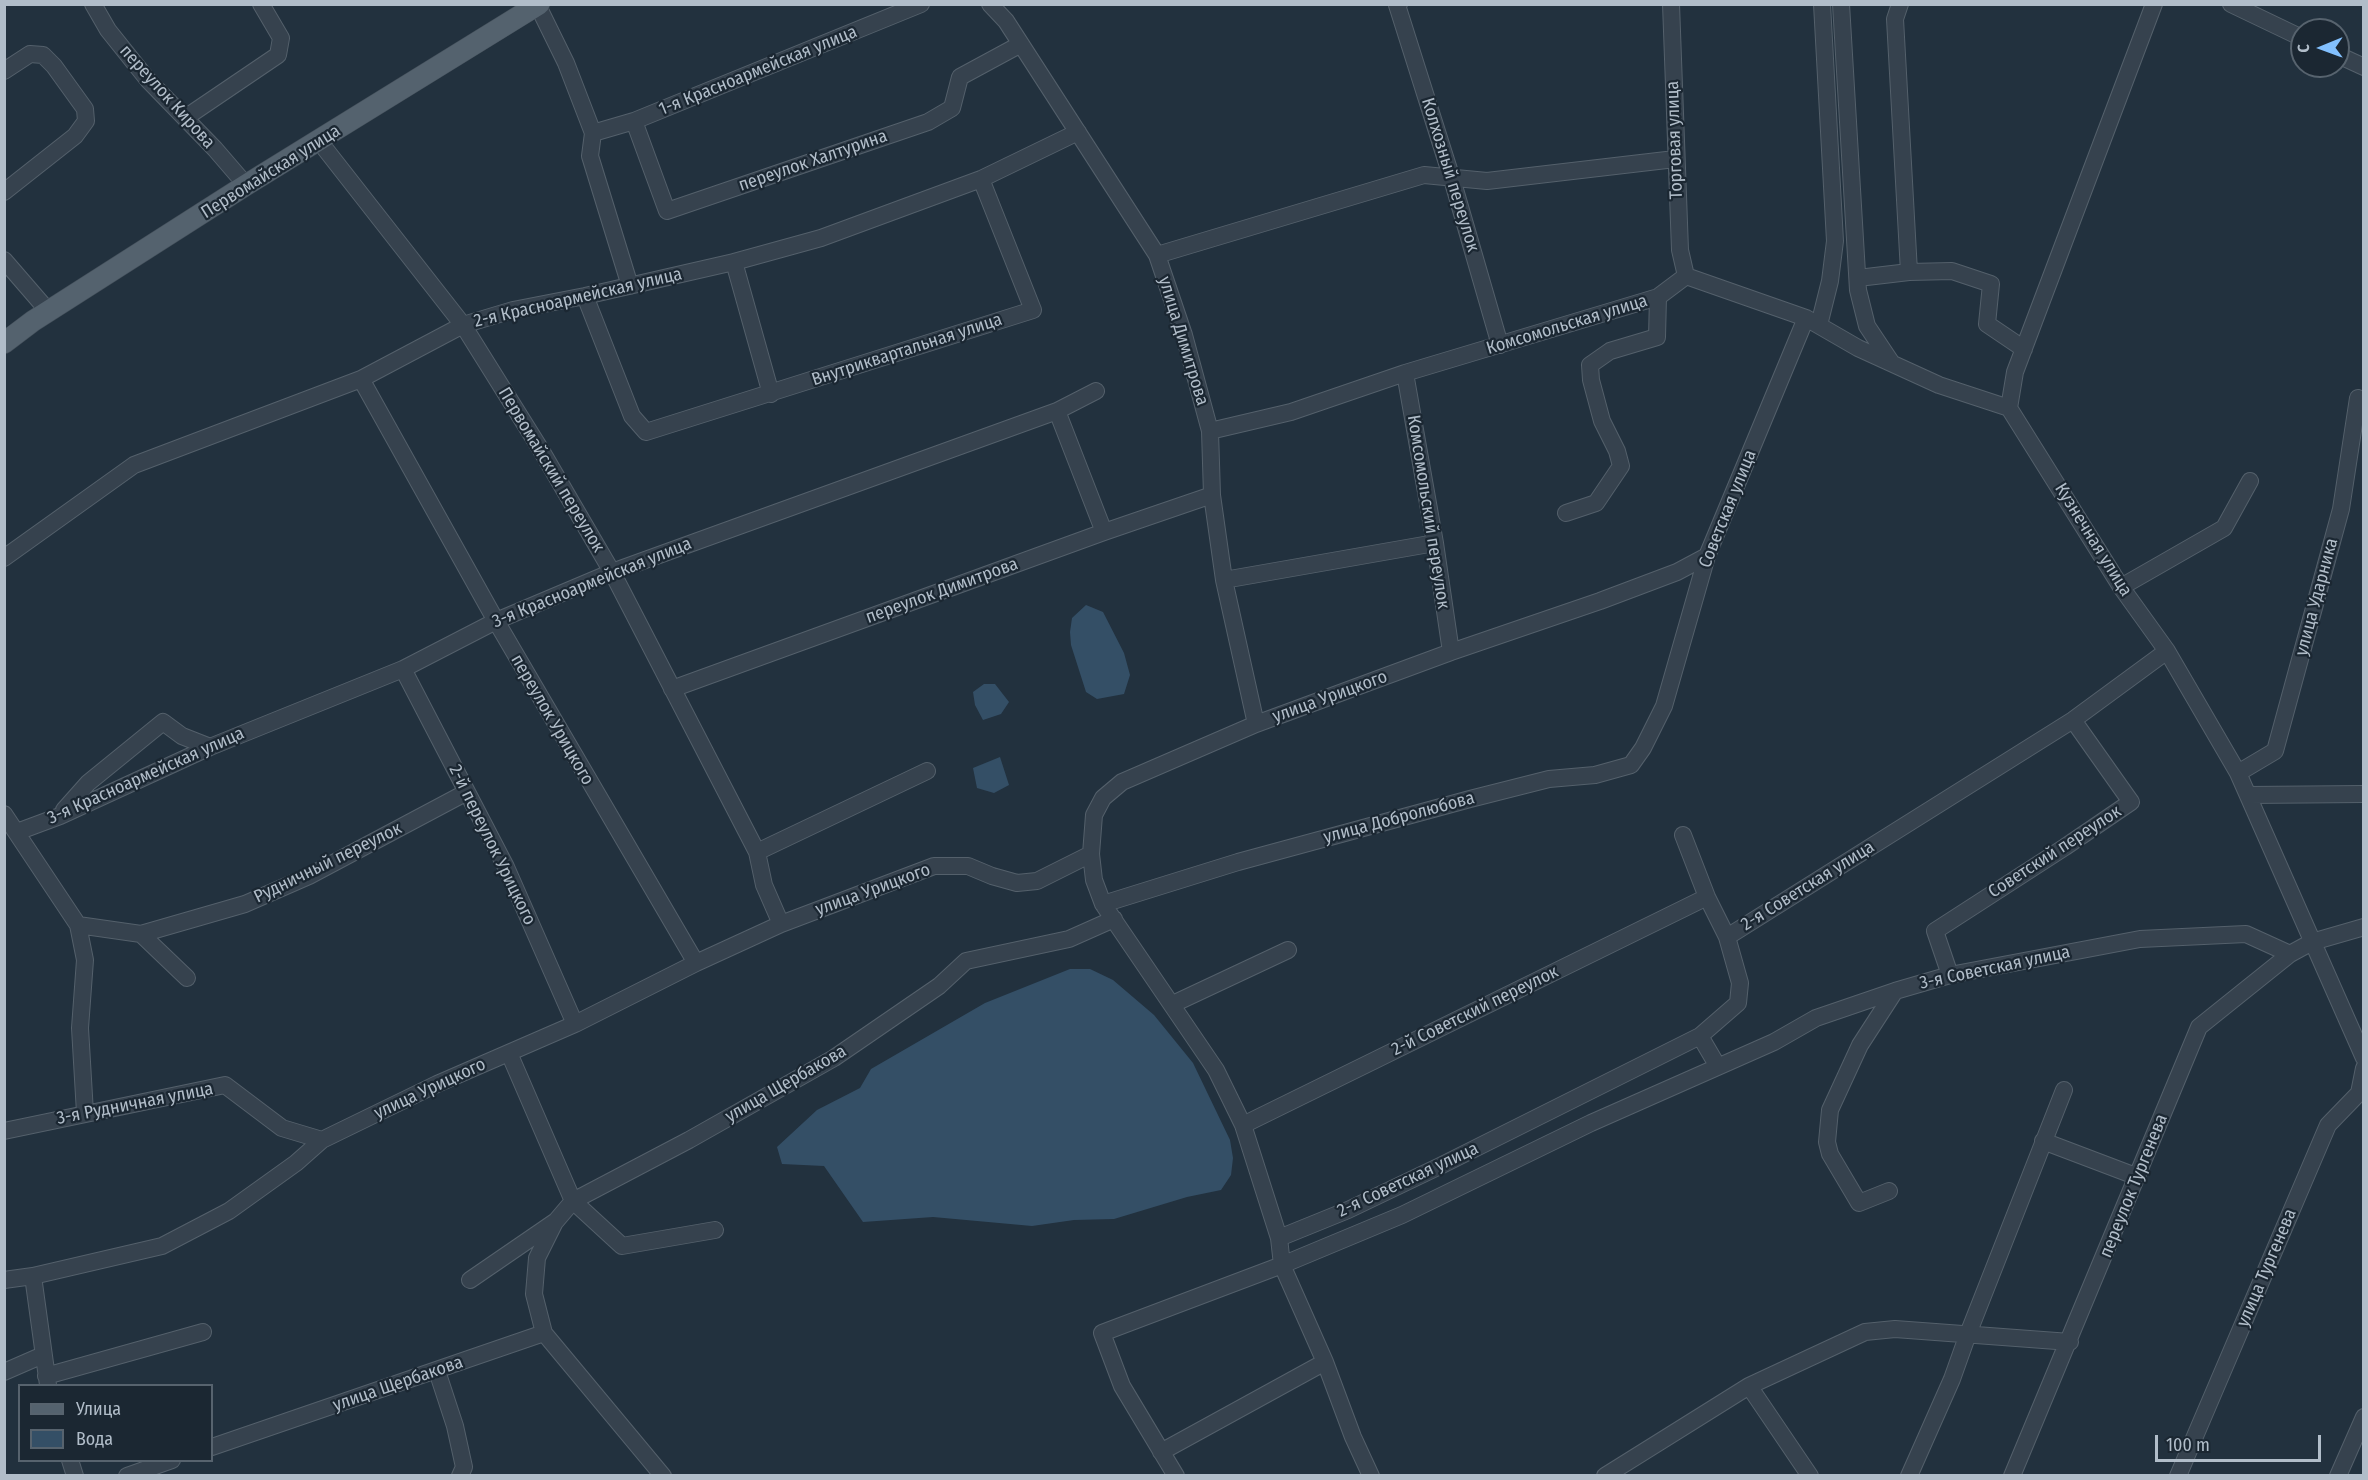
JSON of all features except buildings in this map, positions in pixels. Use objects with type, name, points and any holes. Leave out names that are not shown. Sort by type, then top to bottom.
[{"type":"main road","name":"Первомайская улица","points":[[4,343],[246,185],[538,5]]},
{"type":"street","name":"переулок Кирова","points":[[93,4],[108,30],[147,80],[246,185]]},
{"type":"street","points":[[185,118],[278,55],[281,38],[261,4]]},
{"type":"street","name":"1-я Красноармейская улица","points":[[593,133],[634,121],[921,4]]},
{"type":"street","name":"улица Димитрова","points":[[990,4],[1006,21],[1157,255],[1184,335],[1210,430],[1212,495],[1224,580],[1256,724]]},
{"type":"street","name":"Торговая улица","points":[[1671,4],[1680,250],[1686,276]]},
{"type":"street","name":"Советская улица","points":[[1664,706],[1707,556],[1830,281],[1835,241],[1822,4]]},
{"type":"street","points":[[1841,4],[1858,278],[1867,326],[1892,363]]},
{"type":"street","points":[[1900,4],[1895,19],[1909,272]]},
{"type":"street","points":[[1686,276],[1812,322],[1858,348],[1939,385],[2009,408],[2015,372],[2154,4]]},
{"type":"street","points":[[2231,4],[2290,32]]},
{"type":"street","points":[[538,5],[566,63],[593,133],[590,156],[630,286]]},
{"type":"street","name":"Колхозный переулок","points":[[1398,5],[1452,178],[1500,345]]},
{"type":"street","name":"переулок Халтурина","points":[[634,121],[667,211],[928,122],[952,108],[960,77],[1021,44]]},
{"type":"street","points":[[4,71],[30,54],[43,55],[85,108],[86,121],[75,136],[4,192]]},
{"type":"street","points":[[2350,61],[2364,67]]},
{"type":"street","name":"2-я Красноармейская улица","points":[[4,558],[134,465],[361,380],[463,325],[513,310],[734,262],[821,238],[981,178],[1078,132]]},
{"type":"street","name":"Первомайский переулок","points":[[319,141],[463,325],[541,450],[612,572],[757,852],[764,885],[781,924]]},
{"type":"street","points":[[1157,255],[1424,175],[1487,181],[1675,159]]},
{"type":"street","name":"Внутриквартальная улица","points":[[585,296],[632,416],[646,432],[1033,310],[981,178]]},
{"type":"street","points":[[4,260],[50,312]]},
{"type":"street","points":[[734,262],[771,394]]},
{"type":"street","points":[[1858,278],[1909,272],[1952,271],[1991,284],[1987,324],[2024,349]]},
{"type":"street","name":"Комсомольская улица","points":[[1210,430],[1291,412],[1405,373],[1659,297],[1686,276]]},
{"type":"street","points":[[1566,513],[1596,503],[1621,466],[1617,451],[1602,421],[1591,380],[1590,365],[1610,351],[1657,336],[1659,297]]},
{"type":"street","name":"Комсомольский переулок","points":[[1405,373],[1435,543],[1451,652]]},
{"type":"street","name":"переулок Урицкого","points":[[361,380],[495,621],[696,963]]},
{"type":"street","name":"3-я Красноармейская улица","points":[[17,832],[60,816],[210,747],[403,669],[495,621],[612,572],[1057,411],[1096,391]]},
{"type":"street","name":"улица Ударника","points":[[2238,773],[2275,751],[2341,508],[2358,398]]},
{"type":"street","name":"Кузнечная улица","points":[[2009,408],[2121,587],[2167,651],[2238,773],[2364,1058]]},
{"type":"street","points":[[1057,411],[1104,532]]},
{"type":"street","points":[[2121,587],[2224,528],[2250,481]]},
{"type":"street","name":"переулок Димитрова","points":[[672,689],[1212,495]]},
{"type":"street","points":[[1224,580],[1435,543]]},
{"type":"street","name":"улица Урицкого","points":[[4,1280],[33,1276],[162,1246],[229,1211],[296,1163],[322,1140],[437,1083],[575,1024],[696,963],[781,924],[934,866],[968,866],[1017,883],[1037,880],[1091,854],[1094,815],[1103,798],[1122,782],[1256,724],[1451,652],[1600,601],[1677,572],[1707,556]]},
{"type":"street","name":"2-я Советская улица","points":[[1279,1238],[1348,1210],[1430,1171],[1700,1036],[1738,1003],[1740,983],[1727,937],[2073,720],[2167,651]]},
{"type":"street","name":"2-й переулок Урицкого","points":[[403,669],[506,867],[575,1024]]},
{"type":"street","name":"улица Добролюбова","points":[[1104,904],[1238,862],[1470,799],[1549,779],[1595,775],[1631,765],[1643,748],[1664,706]]},
{"type":"street","name":"Советский переулок","points":[[1950,975],[1935,931],[2131,802],[2073,720]]},
{"type":"street","points":[[60,816],[88,783],[163,722],[182,736],[210,747]]},
{"type":"street","points":[[757,852],[927,771]]},
{"type":"street","name":"Рудничный переулок","points":[[78,925],[141,934],[245,904],[309,876],[467,792]]},
{"type":"street","points":[[2248,795],[2364,794]]},
{"type":"street","points":[[4,814],[78,925],[85,960],[80,1028],[86,1113]]},
{"type":"street","points":[[1683,835],[1707,897],[1727,937]]},
{"type":"street","points":[[1091,854],[1094,880],[1104,904],[1216,1070],[1243,1125],[1279,1238],[1282,1265],[1325,1362],[1353,1437],[1371,1476]]},
{"type":"street","name":"2-й Советский переулок","points":[[1243,1125],[1707,897]]},
{"type":"street","name":"улица Щербакова","points":[[470,1280],[556,1221],[573,1201],[689,1140],[834,1058],[939,986],[966,961],[1069,939],[1114,919]]},
{"type":"street","name":"переулок Тургенева","points":[[2012,1476],[2070,1342],[2199,1027],[2290,954],[2312,942],[2364,927]]},
{"type":"street","points":[[141,934],[187,978]]},
{"type":"street","name":"3-я Советская улица","points":[[1889,1191],[1859,1203],[1830,1154],[1827,1142],[1830,1110],[1860,1045],[1895,991],[1950,975],[2140,939],[2246,934],[2290,954]]},
{"type":"street","points":[[1173,1004],[1288,951]]},
{"type":"street","points":[[1176,1476],[1122,1386],[1102,1333],[1282,1265],[1401,1215],[1591,1123],[1717,1065],[1774,1042],[1816,1018],[1895,991]]},
{"type":"street","points":[[1700,1036],[1717,1065]]},
{"type":"street","points":[[509,1053],[573,1201],[622,1246],[715,1230]]},
{"type":"street","name":"улица Тургенева","points":[[2178,1476],[2328,1125],[2358,1093],[2364,1068]]},
{"type":"street","name":"3-я Рудничная улица","points":[[4,1131],[225,1085],[282,1128],[322,1140]]},
{"type":"street","points":[[1909,1476],[1952,1379],[2064,1090]]},
{"type":"street","points":[[2043,1141],[2138,1177]]},
{"type":"street","points":[[556,1221],[537,1258],[534,1294],[544,1333],[663,1476]]},
{"type":"street","points":[[33,1276],[47,1381],[203,1332]]},
{"type":"street","points":[[1605,1476],[1749,1386],[1865,1332],[1895,1329],[2070,1342]]},
{"type":"street","name":"улица Щербакова","points":[[213,1447],[544,1333]]},
{"type":"street","points":[[4,1372],[43,1356]]},
{"type":"street","points":[[1161,1452],[1325,1362]]},
{"type":"street","points":[[437,1371],[455,1425],[464,1467],[460,1476]]},
{"type":"street","points":[[1749,1386],[1810,1476]]},
{"type":"street","points":[[2338,1476],[2364,1417]]},
{"type":"street","points":[[127,1476],[169,1462]]},
{"type":"water","points":[[1086,605],[1103,612],[1124,653],[1130,675],[1124,694],[1097,699],[1086,692],[1071,645],[1070,632],[1072,618]]},
{"type":"water","points":[[984,684],[995,684],[1009,702],[1001,714],[983,720],[975,705],[973,692]]},
{"type":"water","points":[[1000,757],[1009,785],[994,793],[977,788],[973,768]]},
{"type":"water","points":[[1070,969],[1090,969],[1113,980],[1154,1015],[1193,1063],[1230,1140],[1233,1158],[1231,1175],[1221,1190],[1187,1197],[1114,1219],[1074,1220],[1032,1226],[933,1217],[863,1222],[824,1166],[782,1164],[777,1147],[817,1110],[860,1088],[871,1069],[985,1003]]}]
